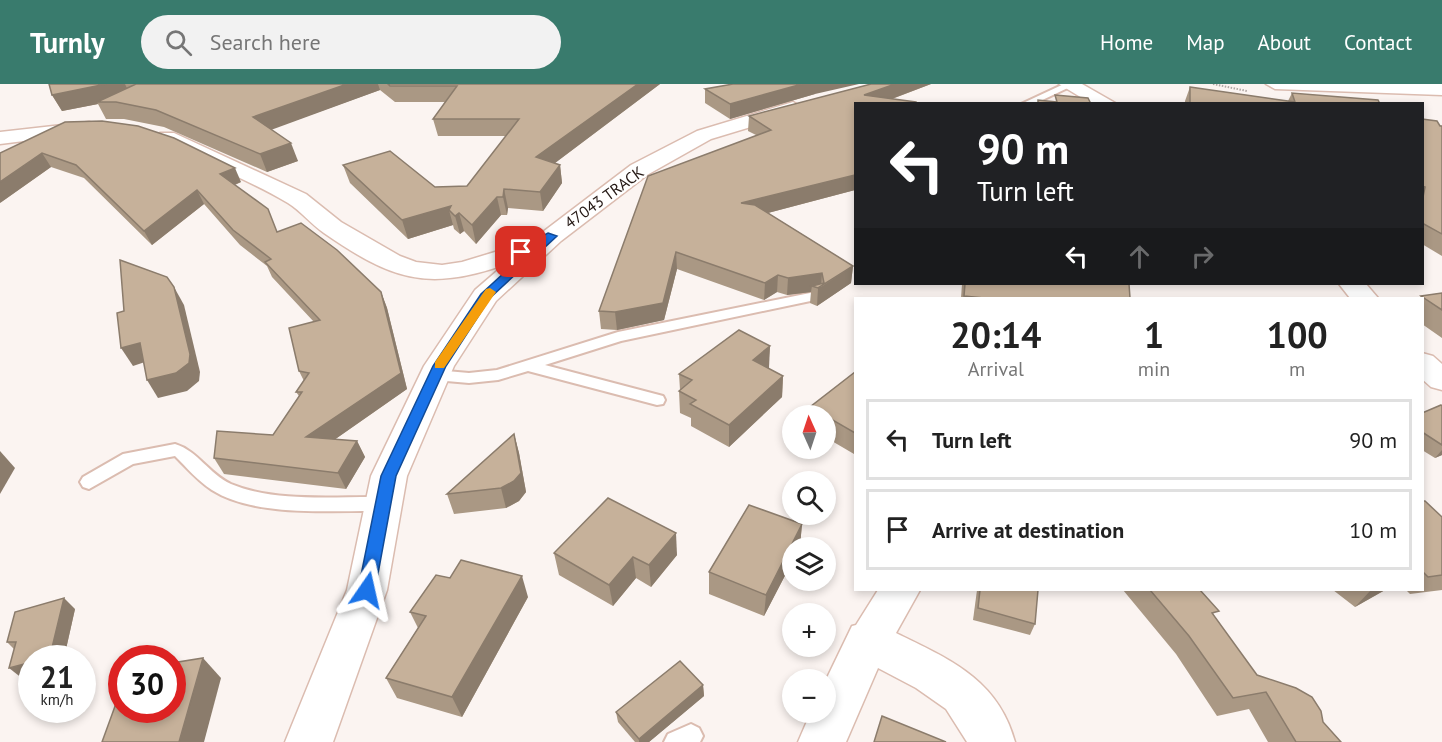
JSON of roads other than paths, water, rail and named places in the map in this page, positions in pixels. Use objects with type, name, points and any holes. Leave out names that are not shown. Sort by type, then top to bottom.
[{"type":"street","points":[[1069,84],[1104,102]]},
{"type":"street","points":[[1275,84],[1442,89]]},
{"type":"street","name":"47043 TRACK","points":[[309,742],[367,590],[389,476],[435,375],[485,296],[552,236],[639,170],[704,135],[823,100]]},
{"type":"street","points":[[0,138],[52,131],[112,128]]},
{"type":"street","points":[[148,132],[209,155],[298,199],[332,227],[391,262],[412,270],[442,273],[467,268],[521,252],[552,236]]},
{"type":"street","points":[[1353,285],[1363,297]]},
{"type":"street","points":[[1424,365],[1442,380]]},
{"type":"street","points":[[822,742],[842,691],[867,640],[899,591]]},
{"type":"street","points":[[867,640],[932,673],[962,694],[989,734],[991,742]]},
{"type":"lane","points":[[1029,102],[1069,84]]},
{"type":"lane","points":[[435,375],[469,378],[498,375],[618,337],[815,296]]},
{"type":"lane","points":[[527,365],[657,400]]},
{"type":"lane","points":[[89,482],[129,458],[175,450],[181,452],[222,488],[237,493],[259,498],[384,504]]}]
